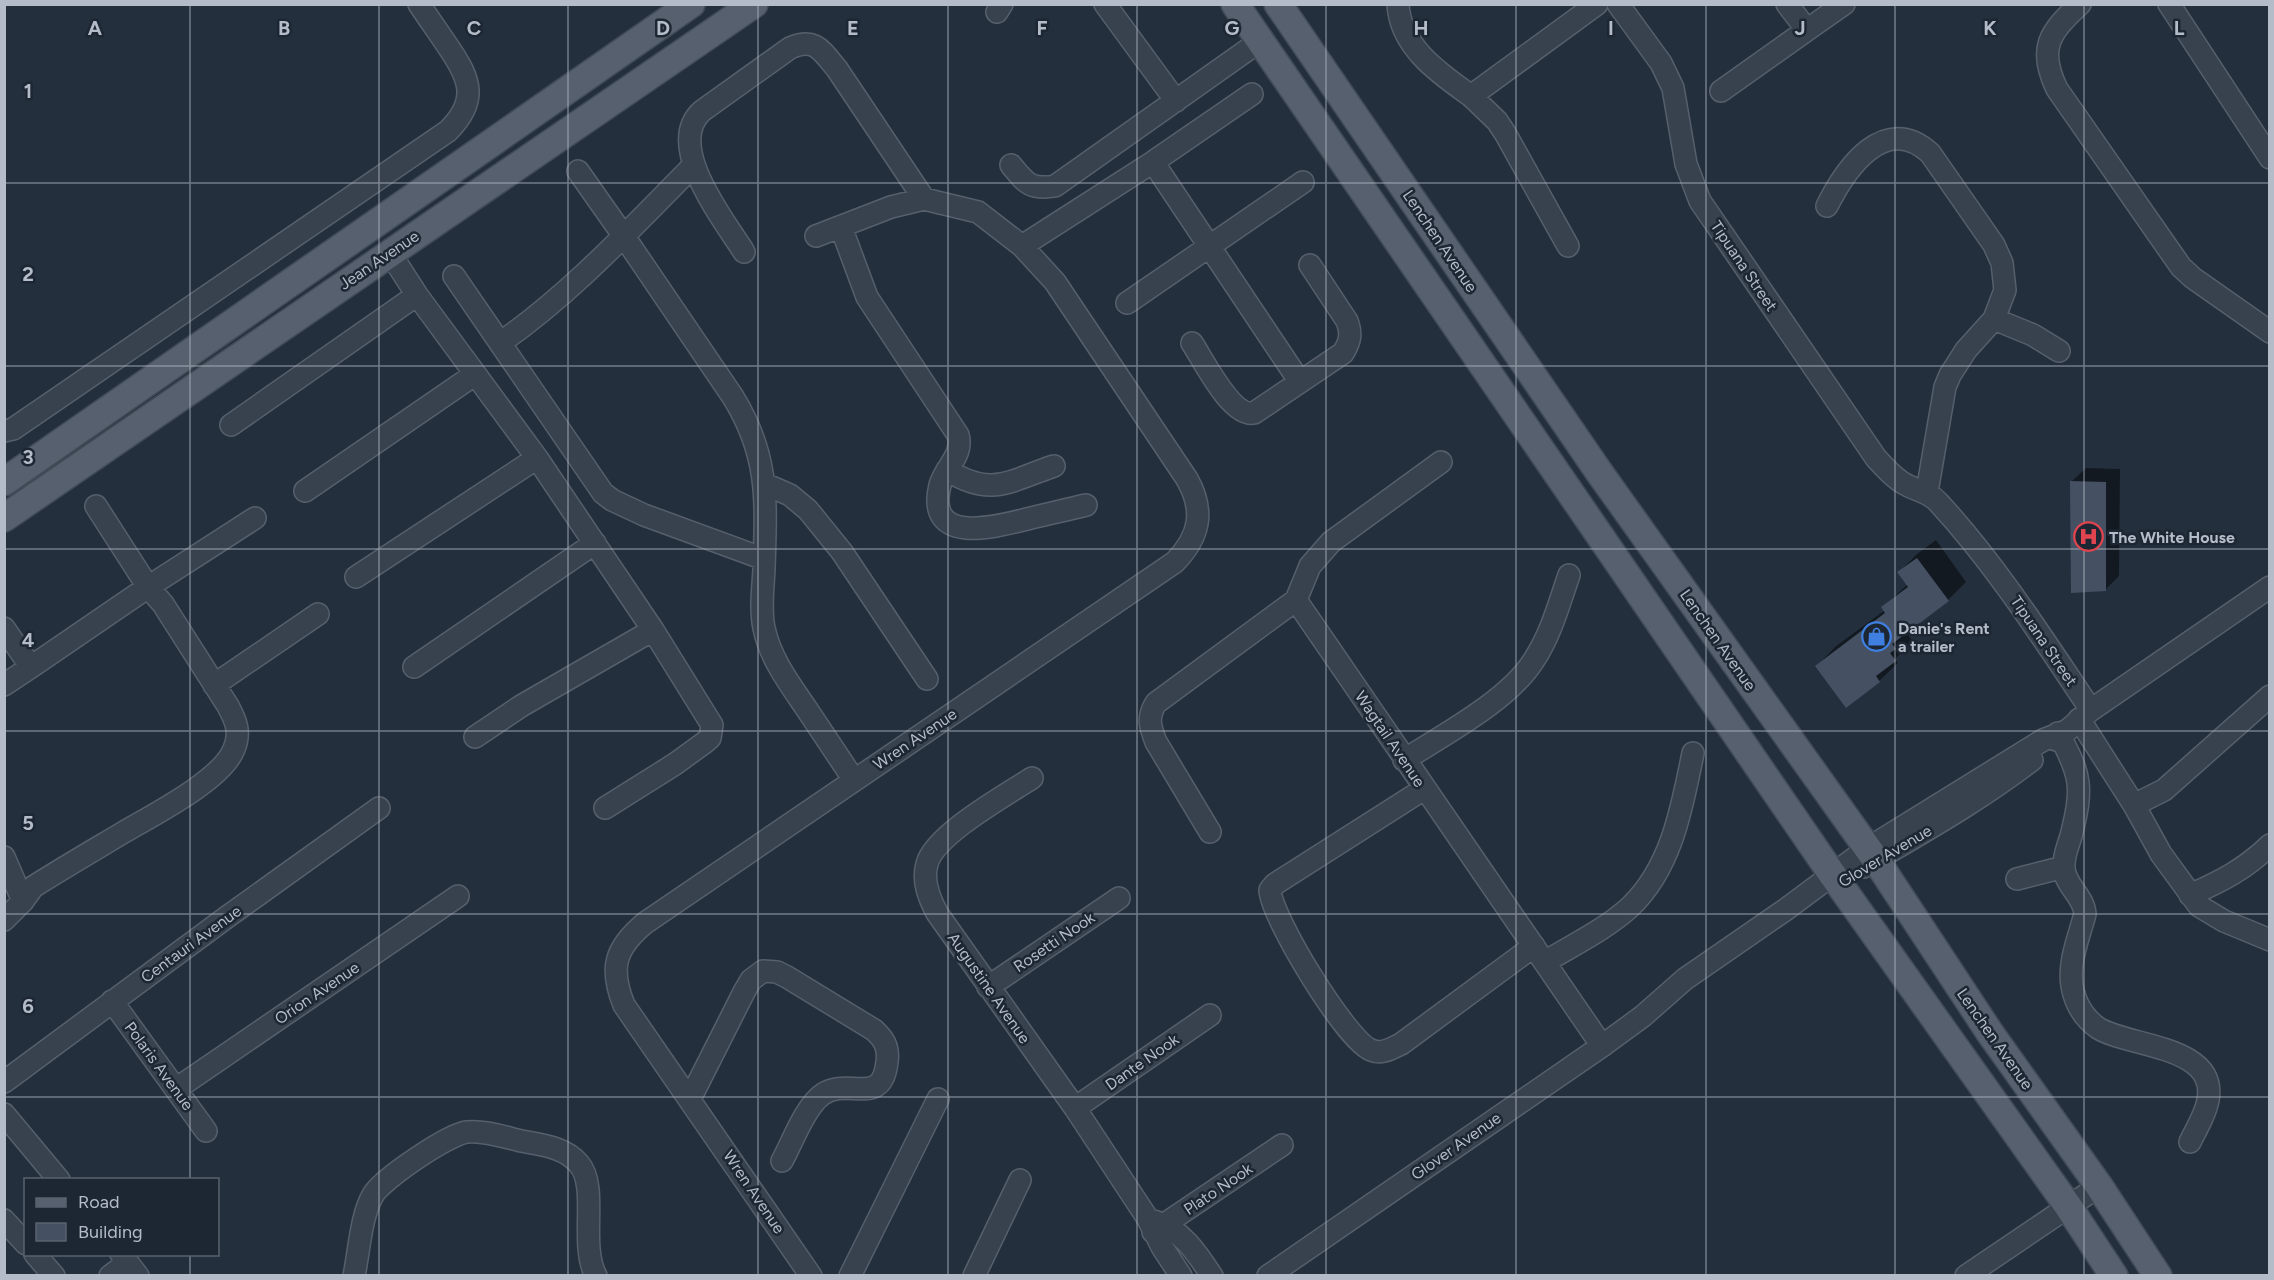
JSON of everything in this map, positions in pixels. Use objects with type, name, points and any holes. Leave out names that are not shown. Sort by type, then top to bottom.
[{"type":"main road","name":"Jean Avenue","points":[[8,499],[691,4]]},
{"type":"main road","name":"Jean Avenue","points":[[8,499],[390,253],[754,4]]},
{"type":"main road","points":[[1235,4],[1835,878],[2068,1206],[2114,1275]]},
{"type":"main road","name":"Lenchen Avenue","points":[[1278,4],[1599,472],[1871,854],[1990,1033],[2099,1186],[2158,1275]]},
{"type":"street","points":[[4,431],[13,429],[448,131],[458,121],[466,107],[469,95],[465,73],[419,4]]},
{"type":"street","points":[[1105,4],[1176,101]]},
{"type":"street","points":[[1398,4],[1404,28],[1424,60],[1438,73],[1471,96],[1497,121],[1568,246]]},
{"type":"street","points":[[1471,96],[1597,4]]},
{"type":"street","name":"Tipuana Street","points":[[1618,4],[1661,63],[1673,88],[1686,164],[1700,201],[1876,458],[1901,482],[1927,492],[1986,557],[2071,726]]},
{"type":"street","points":[[1787,4],[1807,30]]},
{"type":"street","points":[[1721,92],[1844,4]]},
{"type":"street","points":[[2080,4],[2061,22],[2048,48],[2046,60],[2057,88],[2181,267],[2193,279],[2270,332]]},
{"type":"street","points":[[2169,4],[2270,158]]},
{"type":"street","points":[[1011,165],[1027,184],[1040,188],[1055,186],[1260,41]]},
{"type":"street","points":[[744,252],[700,183],[694,165],[690,138],[691,125],[695,117],[790,48],[806,43],[813,44],[822,50],[837,69],[924,199],[891,207],[816,236]]},
{"type":"street","points":[[1022,246],[1153,162],[1252,94]]},
{"type":"street","points":[[1827,206],[1847,171],[1874,147],[1897,138],[1908,138],[1920,144],[1930,153],[1987,236],[2002,263],[2005,290],[1994,319],[1966,350],[1945,387],[1927,492]]},
{"type":"street","points":[[1153,162],[1300,382]]},
{"type":"street","points":[[500,343],[561,296],[694,165]]},
{"type":"street","points":[[578,171],[741,410],[756,445],[765,484],[763,614],[767,642],[789,684],[854,780]]},
{"type":"street","points":[[1127,303],[1303,182]]},
{"type":"street","name":"Wren Avenue","points":[[811,1275],[624,1005],[617,987],[615,972],[627,939],[645,922],[1147,582],[1187,549],[1195,533],[1198,517],[1194,492],[1187,479],[1055,282],[1022,246],[978,212],[924,199]]},
{"type":"street","points":[[841,227],[867,297],[958,435],[960,449],[941,483],[939,507],[944,517],[951,524],[964,528],[992,528],[1086,505]]},
{"type":"street","points":[[390,253],[474,375],[537,458],[653,630],[710,720],[712,731],[704,743],[605,808]]},
{"type":"street","points":[[1192,343],[1222,390],[1238,408],[1245,413],[1254,414],[1343,353],[1350,338],[1347,321],[1310,265]]},
{"type":"street","points":[[454,276],[603,493],[612,500],[644,515],[764,559]]},
{"type":"street","points":[[231,424],[417,295]]},
{"type":"street","points":[[1994,319],[2033,335],[2059,351]]},
{"type":"street","points":[[305,491],[474,375]]},
{"type":"street","points":[[356,577],[537,458]]},
{"type":"street","points":[[1210,832],[1156,742],[1151,729],[1152,710],[1156,703],[1296,600],[1310,566],[1331,542],[1441,462]]},
{"type":"street","points":[[947,470],[976,485],[993,487],[1054,466]]},
{"type":"street","points":[[765,484],[790,495],[808,510],[842,552],[927,679]]},
{"type":"street","points":[[4,920],[19,889],[188,794],[216,772],[228,760],[238,734],[237,722],[214,685],[163,604],[148,587],[96,506]]},
{"type":"street","points":[[4,685],[148,587],[255,518]]},
{"type":"street","points":[[414,667],[595,543]]},
{"type":"street","points":[[1404,760],[1483,708],[1524,675],[1548,636],[1569,575]]},
{"type":"street","name":"Glover Avenue","points":[[1268,1275],[1643,1016],[1693,991],[1741,959],[1807,910],[1835,878],[1953,794],[2071,726],[2270,587]]},
{"type":"street","name":"Wagtail Avenue","points":[[1296,600],[1602,1046]]},
{"type":"street","points":[[214,685],[318,614]]},
{"type":"street","points":[[4,628],[31,668]]},
{"type":"street","points":[[474,737],[653,630]]},
{"type":"street","points":[[2134,805],[2164,790],[2270,696]]},
{"type":"street","points":[[2071,726],[2134,805],[2161,854],[2190,895],[2207,912],[2248,933],[2270,940]]},
{"type":"street","points":[[2071,726],[2074,764],[2079,784],[2076,814],[2064,867],[2070,885],[2085,907],[2071,974],[2077,1004],[2085,1016],[2101,1030],[2173,1051],[2188,1059],[2205,1077],[2209,1099],[2190,1142]]},
{"type":"street","points":[[1424,789],[1275,884],[1270,890],[1281,922],[1338,1018],[1362,1045],[1377,1052],[1387,1051],[1401,1044],[1540,954],[1611,922],[1629,908],[1656,875],[1673,836],[1684,801],[1693,753]]},
{"type":"street","name":"Augustine Avenue","points":[[1032,778],[949,834],[938,844],[926,866],[929,898],[936,913],[1156,1225],[1181,1275]]},
{"type":"street","name":"Centauri Avenue","points":[[4,1082],[379,808]]},
{"type":"street","points":[[2190,895],[2225,880],[2243,868],[2270,844]]},
{"type":"street","points":[[4,857],[19,889]]},
{"type":"street","points":[[2017,879],[2064,867]]},
{"type":"street","name":"Orion Avenue","points":[[176,1089],[458,896]]},
{"type":"street","name":"Rosetti Nook","points":[[988,987],[1119,898]]},
{"type":"street","points":[[690,1099],[744,992],[751,980],[763,970],[777,972],[787,977],[873,1030],[882,1037],[887,1051],[883,1078],[876,1087],[840,1088],[821,1095],[813,1103],[782,1161]]},
{"type":"street","name":"Polaris Avenue","points":[[112,1001],[206,1131]]},
{"type":"street","name":"Dante Nook","points":[[1075,1108],[1210,1015]]},
{"type":"street","points":[[850,1275],[938,1099]]},
{"type":"street","points":[[4,1114],[58,1178]]},
{"type":"street","points":[[354,1275],[368,1205],[380,1187],[443,1141],[454,1135],[476,1131],[557,1149],[572,1156],[581,1166],[587,1187],[589,1258],[596,1275]]},
{"type":"street","name":"Plato Nook","points":[[1156,1225],[1282,1145]]},
{"type":"street","points":[[974,1275],[1020,1180]]},
{"type":"street","points":[[1966,1275],[2099,1186]]},
{"type":"street","points":[[4,1220],[24,1242]]},
{"type":"street","name":"Augustine Avenue","points":[[1156,1225],[1184,1238],[1212,1275]]},
{"type":"street","points":[[37,1256],[54,1275]]},
{"type":"street","points":[[110,1275],[129,1264]]},
{"type":"building","name":"The White House","points":[[2070,481],[2106,482],[2106,591],[2071,593]]},
{"type":"building","name":"Danie's Rent a trailer","points":[[1917,558],[1949,601],[1892,644],[1896,649],[1890,653],[1896,661],[1876,676],[1880,682],[1846,708],[1815,666],[1885,613],[1881,607],[1908,587],[1897,572]]},
{"type":"place","name":"The White House","points":[[2088,537]]},
{"type":"place","name":"Danie's Rent a trailer","points":[[1877,637]]}]
